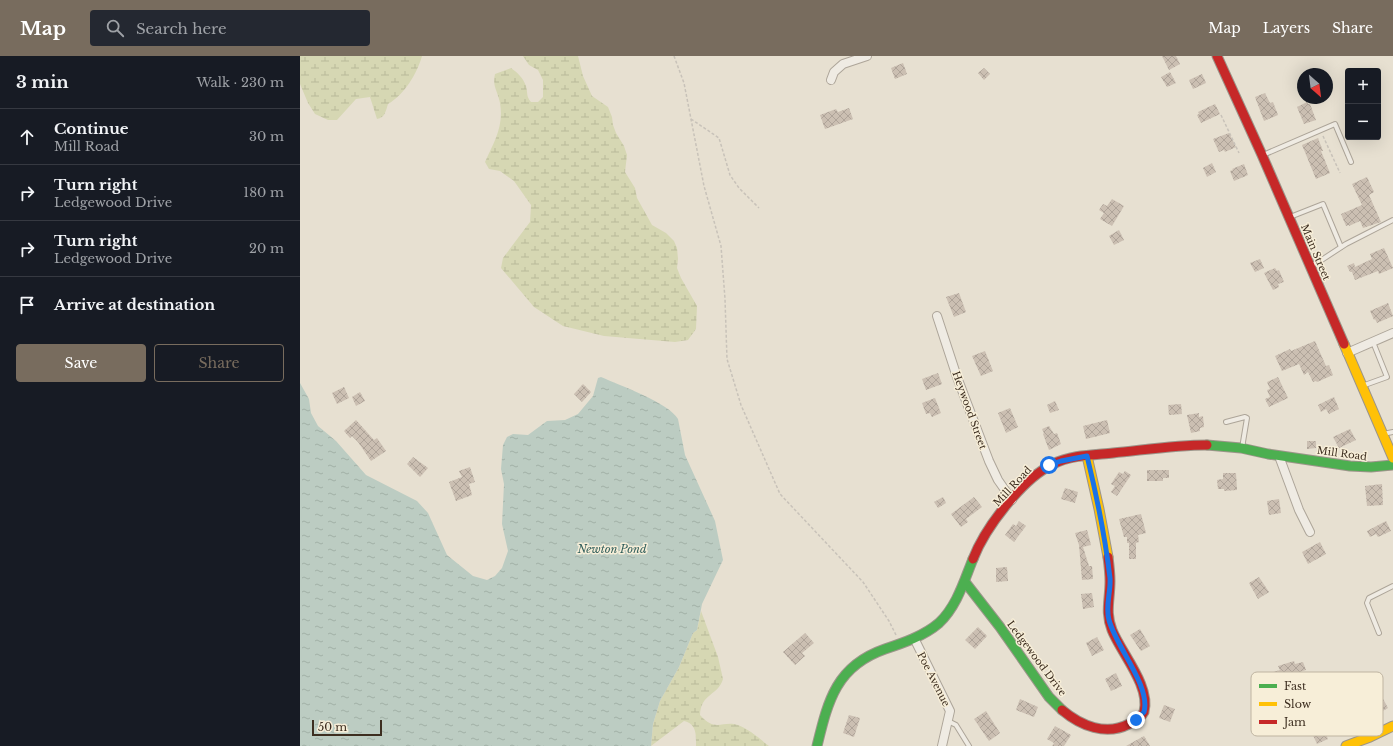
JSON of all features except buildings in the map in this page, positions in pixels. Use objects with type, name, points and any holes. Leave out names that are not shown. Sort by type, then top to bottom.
[{"type":"street","points":[[832,80],[834,72],[843,64],[867,56]]},
{"type":"street","name":"Main Street","points":[[1216,56],[1262,155],[1393,458]]},
{"type":"street","name":"Heywood Street","points":[[938,316],[957,377],[989,461],[998,480],[1012,500]]},
{"type":"street","points":[[1347,353],[1393,333]]},
{"type":"street","name":"Mill Road","points":[[817,746],[832,696],[843,675],[862,659],[871,654],[914,638],[941,621],[950,610],[965,582],[979,545],[991,525],[1037,474],[1049,465],[1087,456],[1179,445],[1214,445],[1242,448],[1279,456],[1367,468],[1393,465]]},
{"type":"street","name":"Ledgewood Drive","points":[[965,582],[983,604],[1051,698],[1076,720],[1091,728],[1107,730],[1121,728],[1136,720],[1144,712],[1144,700],[1139,681],[1108,619],[1107,610],[1110,581],[1107,551],[1100,507],[1087,456]]},
{"type":"street","points":[[1279,456],[1299,510],[1310,532]]},
{"type":"street","name":"Poe Avenue","points":[[914,638],[950,711],[948,721]]},
{"type":"street","points":[[942,746],[948,721]]},
{"type":"street","points":[[1383,731],[1393,726]]},
{"type":"street","points":[[1346,746],[1372,736]]},
{"type":"lane","points":[[1262,155],[1335,124],[1351,162]]},
{"type":"lane","points":[[1289,218],[1323,204],[1341,247]]},
{"type":"lane","points":[[1310,266],[1341,247],[1393,220]]},
{"type":"lane","points":[[1362,387],[1386,377],[1373,342]]},
{"type":"lane","points":[[1226,422],[1245,417],[1247,418],[1242,448]]},
{"type":"lane","points":[[1382,434],[1393,432]]},
{"type":"lane","points":[[1379,633],[1367,603],[1369,598],[1393,586]]},
{"type":"lane","points":[[948,721],[956,725],[969,746]]},
{"type":"path","points":[[674,56],[684,83],[704,186],[721,246],[727,359],[741,405],[780,494],[863,582],[889,621],[900,644]]},
{"type":"path","points":[[1222,115],[1239,153]]},
{"type":"path","points":[[691,119],[719,138],[730,175],[739,188],[759,208]]},
{"type":"path","points":[[1320,130],[1340,173]]},
{"type":"green space","points":[[300,56],[422,56],[413,77],[404,90],[388,104],[382,117],[377,119],[370,97],[356,99],[337,120],[328,120],[315,114],[308,103],[300,84]]},
{"type":"green space","points":[[523,56],[578,56],[583,76],[592,96],[608,107],[616,133],[624,146],[627,155],[625,172],[635,188],[637,198],[652,225],[666,233],[674,241],[677,248],[677,268],[697,306],[696,329],[688,340],[675,342],[604,336],[563,326],[534,307],[501,268],[503,258],[530,222],[531,205],[514,181],[500,171],[489,169],[485,162],[495,141],[501,120],[500,103],[494,82],[495,74],[511,68],[518,74],[526,86],[529,100],[531,102],[538,102],[543,97],[543,80],[538,70],[529,65]]},
{"type":"green space","points":[[701,611],[718,657],[723,679],[721,685],[703,702],[700,715],[715,725],[738,725],[754,734],[769,746],[696,746],[696,734],[694,727],[688,722],[684,721],[651,746],[653,724],[660,701],[679,667],[693,633],[697,630]]},
{"type":"water","name":"Newton Pond","points":[[601,377],[665,407],[678,419],[685,455],[715,521],[723,560],[702,604],[697,630],[693,633],[679,667],[660,701],[653,724],[651,746],[300,746],[300,383],[309,399],[311,413],[318,426],[336,441],[366,475],[417,501],[428,513],[447,555],[473,576],[487,580],[495,576],[502,568],[508,551],[502,524],[504,484],[501,469],[503,445],[507,437],[513,434],[528,435],[547,421],[565,420],[578,414],[593,396],[598,378]]},
{"type":"traffic: fast","points":[[1207,445],[1241,448],[1268,454],[1350,466],[1371,467],[1393,465]]},
{"type":"traffic: fast","points":[[817,746],[830,700],[845,675],[855,665],[868,656],[906,642],[933,628],[939,623],[951,609],[973,559]]},
{"type":"traffic: fast","points":[[965,582],[1000,627],[1049,697],[1062,710]]},
{"type":"traffic: slow","points":[[1344,344],[1393,458]]},
{"type":"traffic: slow","points":[[1087,456],[1108,557]]},
{"type":"traffic: slow","points":[[1383,731],[1393,726]]},
{"type":"traffic: slow","points":[[1346,746],[1372,736]]},
{"type":"traffic: jam","points":[[1217,56],[1262,155],[1344,344]]},
{"type":"traffic: jam","points":[[973,559],[995,519],[1017,492],[1041,471],[1053,464],[1082,456],[1207,445]]},
{"type":"traffic: jam","points":[[1062,710],[1069,716],[1085,725],[1103,729],[1120,728],[1140,718],[1144,712],[1145,702],[1143,691],[1134,670],[1116,639],[1110,624],[1108,612],[1110,588],[1108,557]]},
{"type":"route","points":[[1049,465],[1087,456],[1100,507],[1107,551],[1110,581],[1107,610],[1108,619],[1111,628],[1139,681],[1144,700],[1144,712],[1136,720]]}]
